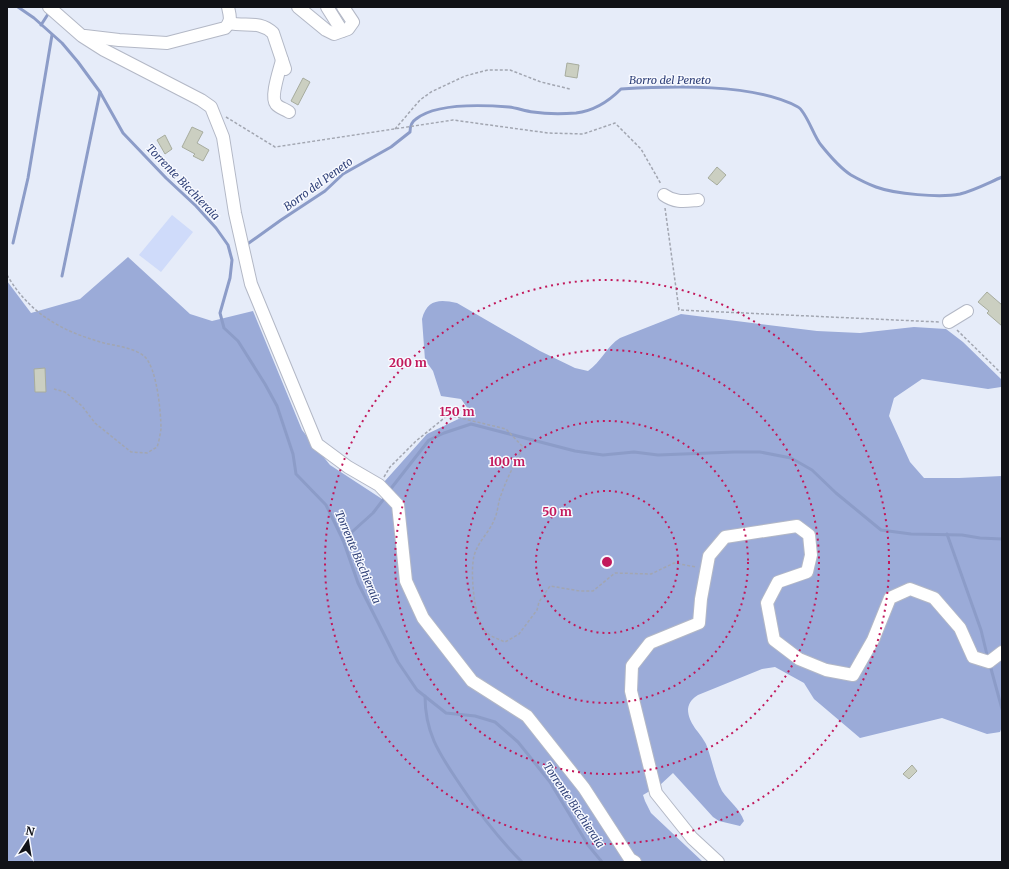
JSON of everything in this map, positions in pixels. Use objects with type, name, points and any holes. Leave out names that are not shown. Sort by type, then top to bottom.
[{"type":"street","points":[[49,7],[82,36],[104,50],[201,100],[211,107],[222,137],[235,213],[251,284],[317,444],[348,466],[379,485],[398,505],[406,581],[423,618],[472,681],[527,716],[584,788],[630,859],[635,862]]},
{"type":"street","points":[[82,36],[167,43],[225,28],[229,24],[230,17],[228,7]]},
{"type":"street","points":[[298,7],[326,30],[334,34],[348,29],[353,22],[343,7]]},
{"type":"street","points":[[327,7],[342,31]]},
{"type":"street","points":[[229,24],[258,25],[273,33],[284,64],[274,94],[274,100],[279,107],[290,112]]},
{"type":"street","points":[[664,196],[671,201],[678,202],[698,200]]},
{"type":"street","points":[[949,322],[967,311]]},
{"type":"street","points":[[718,862],[692,838],[656,793],[631,691],[632,666],[650,643],[699,623],[701,599],[709,556],[725,537],[797,526],[809,535],[811,555],[807,572],[778,582],[767,603],[774,640],[799,659],[826,670],[853,675],[873,640],[890,598],[910,589],[934,598],[960,628],[973,657],[989,662],[1002,652]]},
{"type":"path","points":[[394,129],[420,100],[431,92],[465,76],[488,70],[510,70],[541,82],[570,89]]},
{"type":"path","points":[[211,107],[275,148],[453,120],[548,133],[583,134],[615,123],[641,149],[663,187],[679,310],[949,322],[1002,374]]},
{"type":"path","points":[[7,275],[29,305],[57,325],[92,340],[134,351],[145,357],[156,377],[158,392],[161,430],[157,448],[147,453],[131,452],[95,423],[82,406],[65,392],[54,389]]},
{"type":"path","points":[[379,485],[390,467],[416,440],[448,415],[506,429],[523,447],[500,496],[495,518],[479,544],[474,556],[473,583],[476,610],[479,621],[489,635],[505,642],[519,634],[537,610],[538,602],[550,586],[580,591],[593,591],[615,573],[651,574],[674,563],[694,568],[707,563]]},
{"type":"shaded area","points":[[172,215],[193,232],[161,272],[139,255]]},
{"type":"shaded area","points":[[128,257],[190,314],[212,321],[253,311],[302,430],[330,465],[382,499],[384,482],[427,434],[471,413],[461,399],[441,396],[433,371],[425,360],[422,319],[427,308],[435,302],[445,301],[457,303],[540,351],[575,368],[588,371],[597,363],[615,341],[681,314],[817,331],[860,333],[914,327],[946,329],[963,342],[1002,380],[1001,387],[988,389],[922,379],[894,398],[889,416],[910,462],[924,478],[1002,476],[1002,727],[1000,732],[987,734],[942,718],[860,738],[814,699],[804,683],[775,667],[762,669],[698,695],[694,697],[689,704],[688,709],[690,719],[706,744],[722,791],[737,809],[744,821],[740,826],[719,821],[713,817],[673,773],[660,785],[643,795],[651,813],[703,862],[7,861],[7,281],[31,313],[80,299]]},
{"type":"building","points":[[567,63],[579,65],[577,78],[565,76]]},
{"type":"building","points":[[303,78],[310,82],[298,105],[291,101]]},
{"type":"building","points":[[192,127],[203,132],[197,143],[209,150],[203,161],[193,156],[195,154],[182,147]]},
{"type":"building","points":[[165,135],[172,149],[165,154],[157,140]]},
{"type":"building","points":[[717,167],[726,175],[717,185],[708,178]]},
{"type":"building","points":[[987,292],[1002,305],[1002,326],[987,313],[989,311],[978,302]]},
{"type":"building","points":[[45,368],[46,392],[35,392],[34,369]]},
{"type":"building","points":[[912,765],[917,771],[909,779],[903,774]]},
{"type":"waterway","name":"Torrente Bicchieraia","points":[[18,7],[34,18],[62,43],[100,92],[123,133],[166,178],[196,206],[216,228],[228,245],[232,260],[230,278],[220,313],[224,328],[238,341],[277,406],[293,454],[296,474],[326,505],[343,540],[358,583],[398,662],[417,690],[446,713],[475,716],[495,722],[518,742],[550,782],[588,845],[602,862]]},
{"type":"waterway","points":[[41,25],[50,11]]},
{"type":"waterway","points":[[13,243],[28,178],[52,35]]},
{"type":"waterway","name":"Borro del Peneto","points":[[246,245],[325,191],[343,174],[391,147],[410,132],[410,128],[414,120],[425,114],[435,110],[461,106],[509,107],[530,112],[543,113],[576,113],[589,110],[600,105],[621,89],[664,87],[712,88],[736,90],[780,99],[801,109],[818,141],[843,169],[851,175],[873,186],[894,192],[941,196],[960,194],[1002,177]]},
{"type":"waterway","points":[[62,276],[100,92]]},
{"type":"waterway","points":[[389,491],[429,440],[444,433],[471,424],[575,451],[603,455],[634,452],[658,455],[760,452],[791,458],[812,470],[836,493],[881,530],[911,534],[962,535],[1002,539]]},
{"type":"waterway","points":[[343,540],[373,513],[386,496]]},
{"type":"waterway","points":[[947,534],[981,630],[988,659]]},
{"type":"waterway","points":[[990,665],[1002,709]]},
{"type":"waterway","points":[[425,696],[426,713],[430,730],[443,758],[482,816],[522,862]]}]
